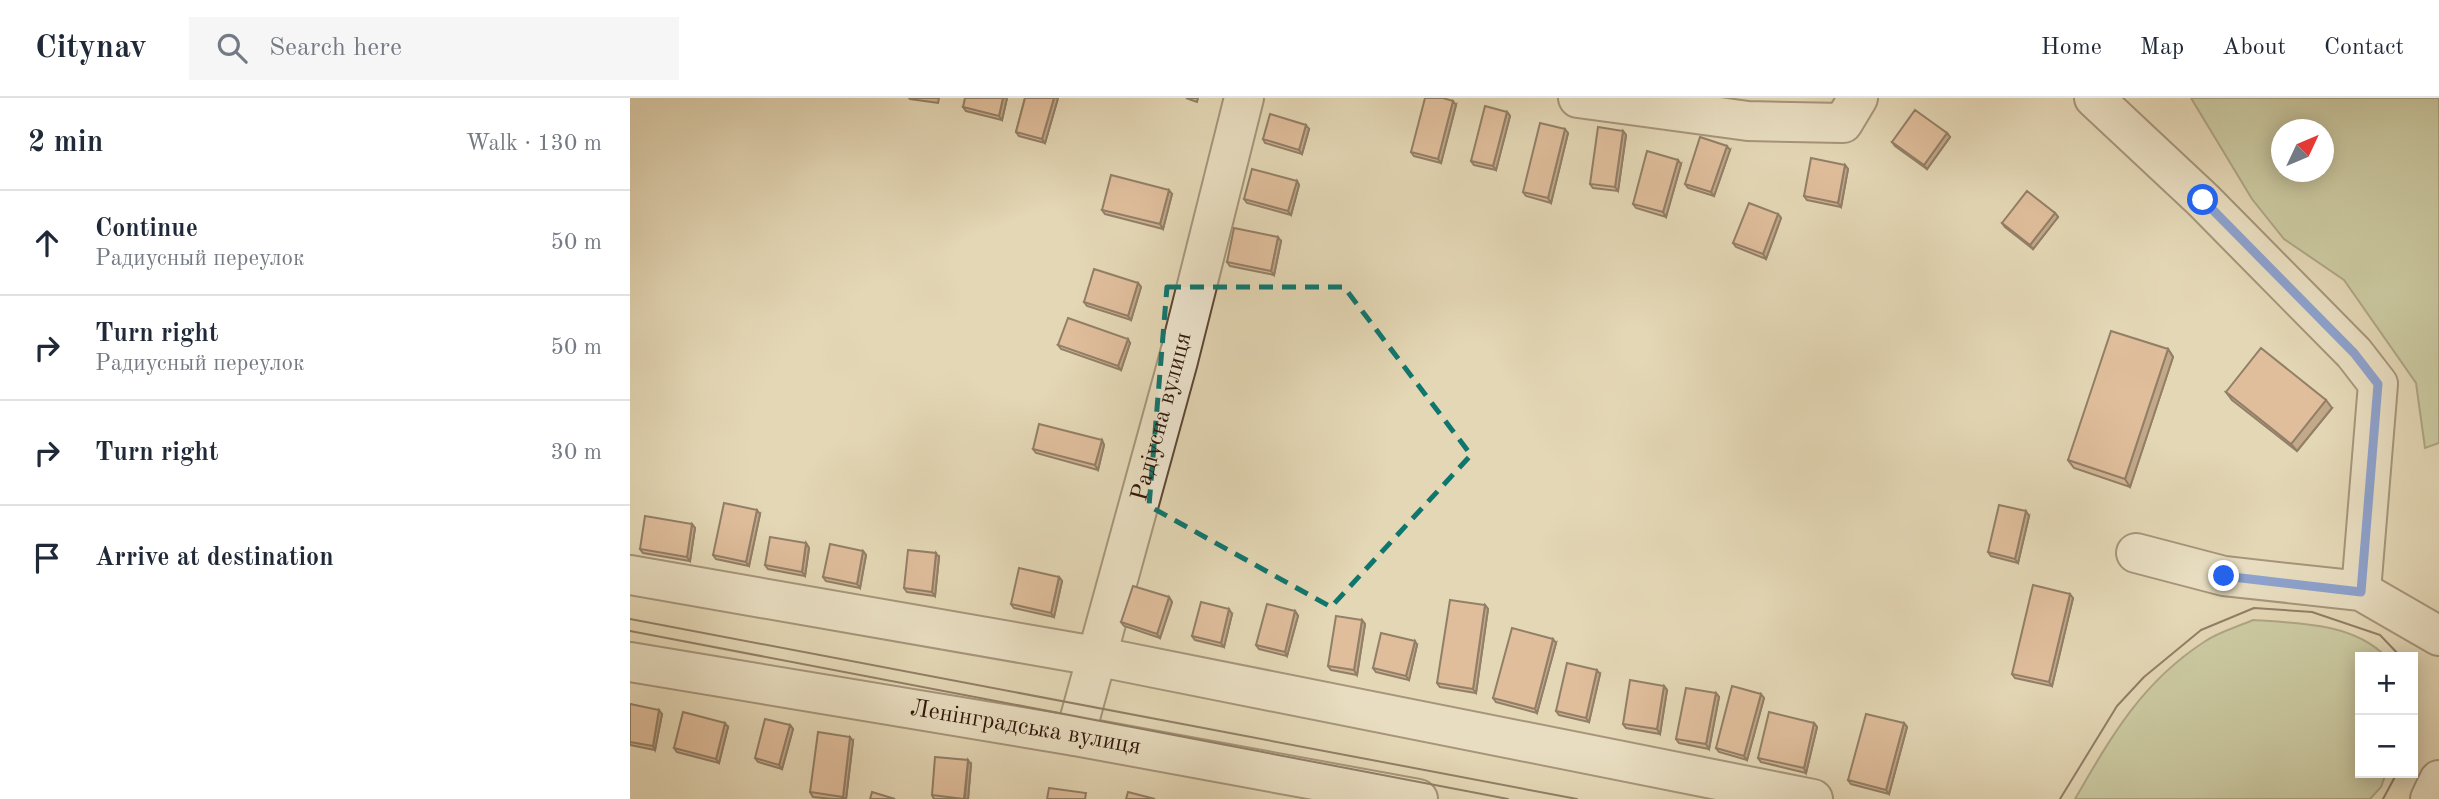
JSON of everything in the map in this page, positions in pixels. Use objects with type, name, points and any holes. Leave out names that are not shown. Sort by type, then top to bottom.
[{"type":"street","name":"Радіусна вулиця","points":[[1075,736],[1178,361],[1244,98]]},
{"type":"street","points":[[1578,98],[1748,121],[1843,123],[1858,98]]},
{"type":"street","points":[[2094,98],[2203,200],[2354,353],[2378,384],[2361,592]]},
{"type":"street","points":[[2136,553],[2224,576],[2361,592],[2439,636]]},
{"type":"street","points":[[630,575],[1095,656],[1814,799]]},
{"type":"street","name":"Ленінградська вулиця","points":[[630,662],[1075,736],[1418,799]]},
{"type":"street","points":[[2430,799],[2439,780]]},
{"type":"highlighted area","points":[[1167,287],[1344,287],[1471,455],[1331,607],[1149,506]]},
{"type":"green space","points":[[2191,98],[2439,98],[2439,443],[2425,448],[2416,383],[2344,280],[2284,239],[2252,199]]},
{"type":"green space","points":[[2253,620],[2306,624],[2358,637],[2380,652],[2355,652],[2355,778],[2384,778],[2381,787],[2370,799],[2075,799],[2101,754],[2145,693],[2182,658],[2221,632]]},
{"type":"building","points":[[965,98],[1003,98],[999,116],[963,107]]},
{"type":"building","points":[[1025,98],[1054,98],[1042,139],[1016,132]]},
{"type":"building","points":[[1425,98],[1453,101],[1438,159],[1411,152]]},
{"type":"building","points":[[1485,106],[1507,112],[1493,166],[1471,161]]},
{"type":"building","points":[[1915,110],[1947,133],[1924,165],[1892,142]]},
{"type":"building","points":[[1270,114],[1306,125],[1299,150],[1263,139]]},
{"type":"building","points":[[1540,123],[1565,129],[1548,198],[1523,192]]},
{"type":"building","points":[[1598,127],[1623,131],[1615,187],[1590,184]]},
{"type":"building","points":[[1700,137],[1727,146],[1711,192],[1685,184]]},
{"type":"building","points":[[1647,151],[1678,160],[1663,212],[1633,204]]},
{"type":"building","points":[[1811,158],[1845,165],[1838,203],[1804,196]]},
{"type":"building","points":[[1252,169],[1297,181],[1288,211],[1244,199]]},
{"type":"building","points":[[1111,175],[1169,190],[1160,224],[1102,210]]},
{"type":"building","points":[[2027,191],[2055,213],[2030,245],[2002,223]]},
{"type":"building","points":[[1749,203],[1778,214],[1763,254],[1733,243]]},
{"type":"building","points":[[1234,228],[1278,237],[1271,271],[1227,262]]},
{"type":"building","points":[[1094,269],[1138,283],[1128,316],[1084,302]]},
{"type":"building","points":[[1068,318],[1128,339],[1118,366],[1058,345]]},
{"type":"building","points":[[2111,331],[2168,349],[2125,479],[2068,460]]},
{"type":"building","points":[[2261,348],[2326,400],[2291,444],[2226,392]]},
{"type":"building","points":[[1039,424],[1102,440],[1095,465],[1033,449]]},
{"type":"building","points":[[724,503],[757,510],[746,562],[713,555]]},
{"type":"building","points":[[1999,505],[2026,511],[2015,559],[1988,552]]},
{"type":"building","points":[[645,516],[692,524],[687,557],[640,549]]},
{"type":"building","points":[[770,537],[806,543],[802,572],[765,565]]},
{"type":"building","points":[[830,544],[863,551],[857,584],[823,577]]},
{"type":"building","points":[[908,550],[936,553],[932,592],[904,588]]},
{"type":"building","points":[[1019,568],[1059,577],[1051,613],[1011,604]]},
{"type":"building","points":[[2033,585],[2070,594],[2049,682],[2012,674]]},
{"type":"building","points":[[1133,586],[1169,597],[1157,634],[1121,622]]},
{"type":"building","points":[[1450,600],[1485,605],[1473,689],[1437,683]]},
{"type":"building","points":[[1201,602],[1229,609],[1221,643],[1192,636]]},
{"type":"building","points":[[1267,604],[1295,611],[1285,652],[1256,645]]},
{"type":"building","points":[[1336,616],[1362,620],[1354,670],[1328,666]]},
{"type":"building","points":[[1512,628],[1553,639],[1535,709],[1493,698]]},
{"type":"building","points":[[1381,633],[1415,641],[1406,676],[1373,668]]},
{"type":"building","points":[[1567,663],[1597,670],[1586,718],[1556,711]]},
{"type":"building","points":[[1630,680],[1664,686],[1657,729],[1623,724]]},
{"type":"building","points":[[1732,686],[1761,694],[1744,756],[1716,748]]},
{"type":"building","points":[[1686,688],[1716,693],[1706,744],[1676,739]]},
{"type":"building","points":[[630,704],[659,710],[653,746],[630,742]]},
{"type":"building","points":[[683,712],[725,723],[716,759],[674,748]]},
{"type":"building","points":[[1769,712],[1814,723],[1804,768],[1758,758]]},
{"type":"building","points":[[1866,714],[1904,723],[1886,790],[1848,780]]},
{"type":"building","points":[[765,719],[790,725],[779,765],[755,758]]},
{"type":"building","points":[[818,732],[850,737],[843,797],[810,792]]},
{"type":"building","points":[[935,757],[968,760],[964,799],[932,795]]},
{"type":"building","points":[[1049,788],[1086,793],[1085,799],[1047,799]]},
{"type":"building","points":[[872,792],[895,799],[870,799]]},
{"type":"building","points":[[1128,792],[1155,799],[1126,799]]},
{"type":"tram line","points":[[2060,799],[2117,706],[2144,677],[2201,630],[2254,608],[2312,612],[2380,635],[2396,652]]},
{"type":"tram line","points":[[630,619],[1577,799]]},
{"type":"tram line","points":[[630,631],[1508,799]]},
{"type":"tram line","points":[[2383,799],[2394,778]]},
{"type":"route","points":[[2203,200],[2354,353],[2378,384],[2361,592],[2224,576]]}]
